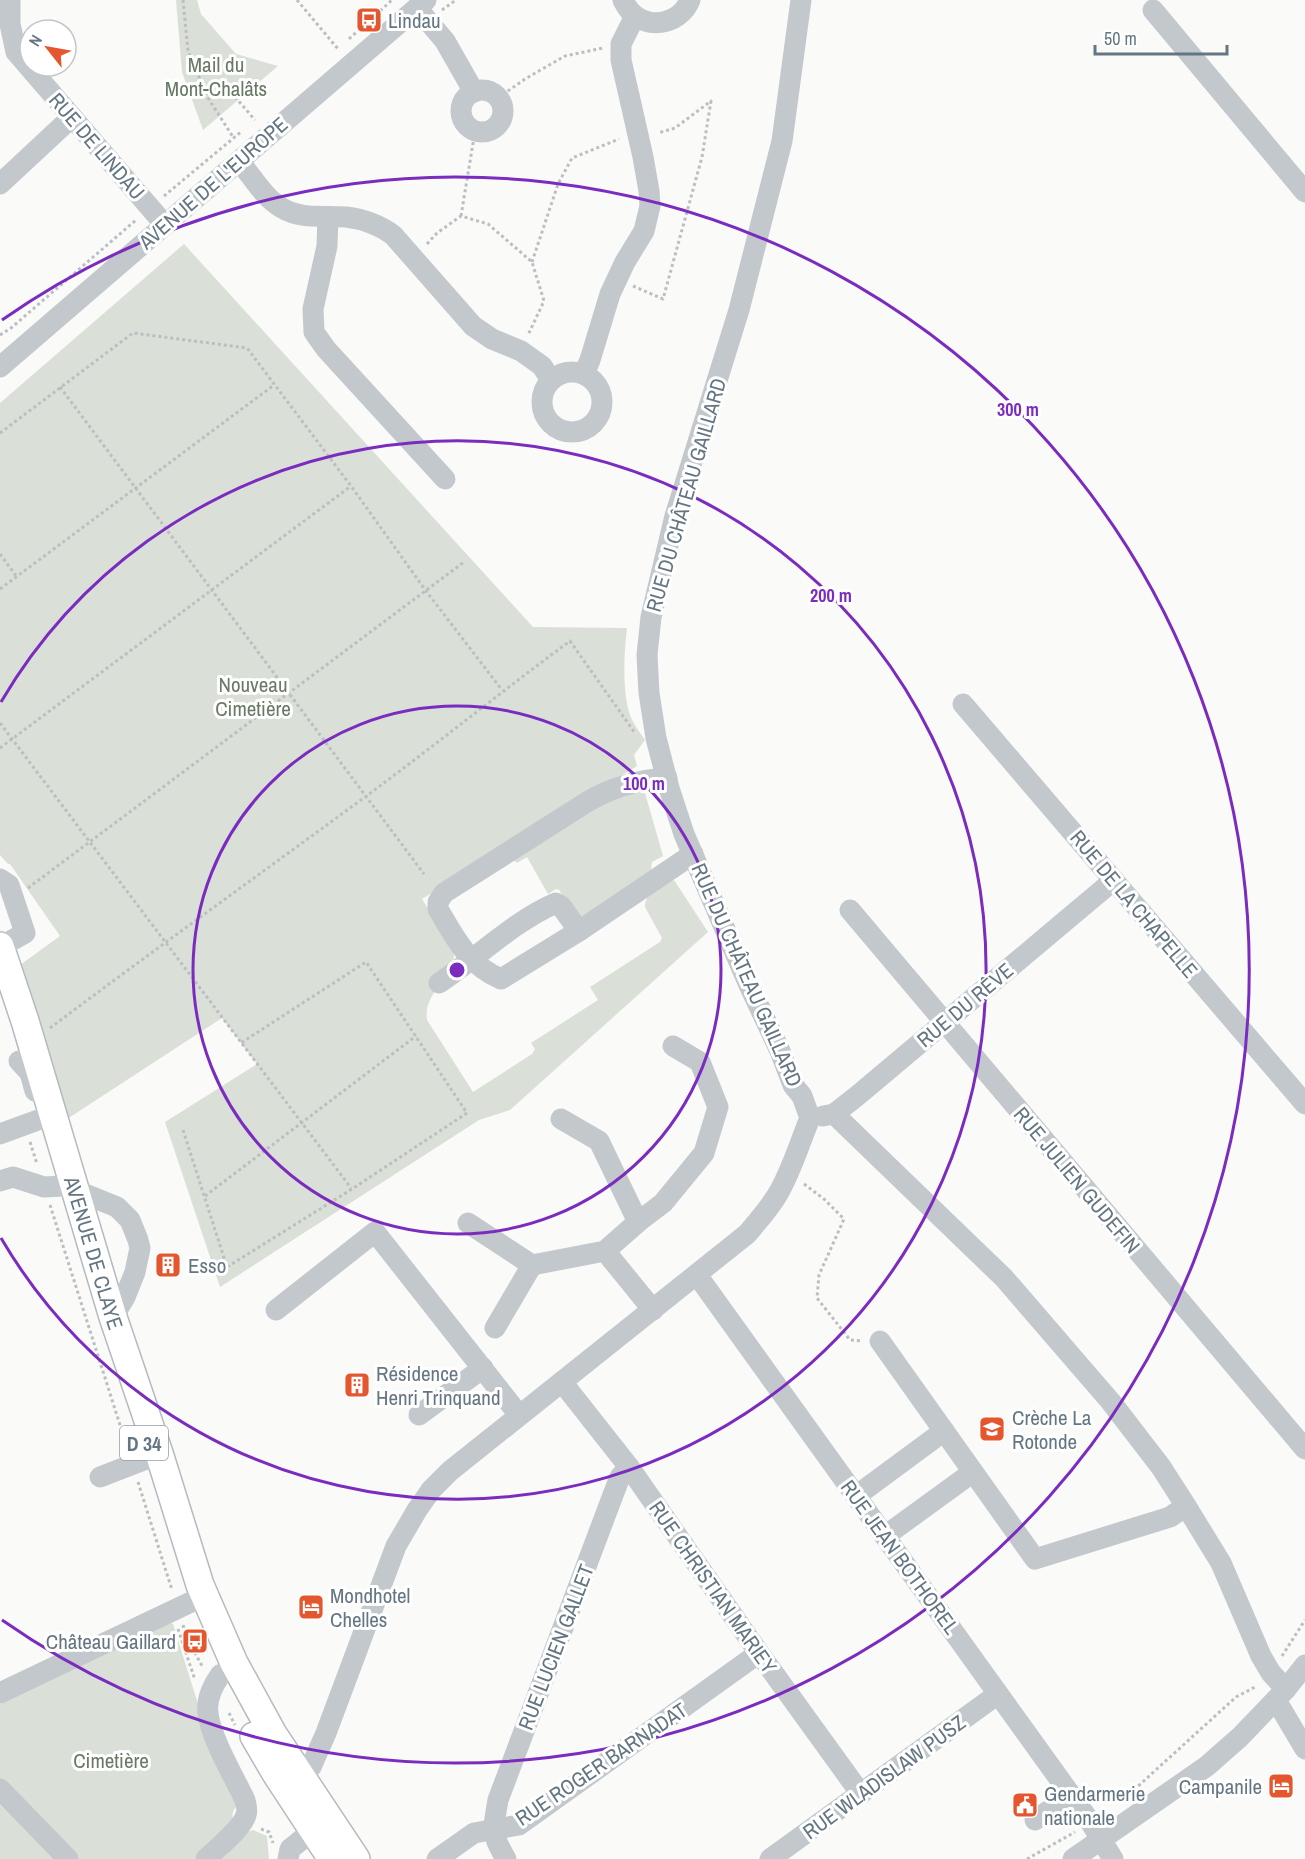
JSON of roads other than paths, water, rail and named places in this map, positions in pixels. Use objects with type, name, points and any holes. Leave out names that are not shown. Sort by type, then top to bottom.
[{"type":"main road","name":"AVENUE DE CLAYE","points":[[0,947],[63,1152],[69,1188],[191,1602],[198,1606],[220,1657],[356,1859]]},
{"type":"main road","name":"AVENUE DE CLAYE","points":[[0,1006],[30,1044],[38,1120],[45,1144],[69,1188],[159,1453],[228,1669],[253,1735],[332,1859]]},
{"type":"main road","name":"AVENUE DE CLAYE","points":[[191,1602],[194,1594],[192,1560]]},
{"type":"street","points":[[584,374],[591,360],[610,294],[640,239],[649,215],[649,191],[621,60],[621,44],[629,8],[646,21],[657,23],[669,21],[680,15],[690,0]]},
{"type":"street","name":"RUE DU CHÂTEAU GAILLARD","points":[[801,0],[782,141],[739,310],[675,516],[651,617],[647,655],[649,693],[656,738],[684,834],[793,1085],[802,1096],[810,1118]]},
{"type":"street","points":[[422,4],[474,92]]},
{"type":"street","name":"AVENUE DE L'EUROPE","points":[[0,367],[422,4]]},
{"type":"street","name":"RUE DE LINDAU","points":[[7,9],[16,52],[165,225]]},
{"type":"street","points":[[1153,10],[1305,192]]},
{"type":"street","points":[[487,91],[498,98],[503,110],[499,123],[488,131],[475,131],[464,122],[462,108],[464,102],[474,92],[487,91]]},
{"type":"street","points":[[0,183],[72,117]]},
{"type":"street","points":[[239,161],[270,199],[283,209],[303,216],[363,220],[393,235],[473,326],[492,339],[521,351],[542,366],[551,380]]},
{"type":"street","points":[[328,217],[327,246],[313,309],[314,332],[326,349],[446,479]]},
{"type":"street","points":[[575,371],[592,379],[599,387],[602,407],[592,425],[572,432],[562,430],[546,418],[542,398],[551,380],[558,375],[575,371]]},
{"type":"street","name":"RUE DE LA CHAPELLE","points":[[963,704],[1305,1104]]},
{"type":"street","points":[[667,778],[641,780],[606,790],[444,893],[438,902],[438,909],[463,952],[490,974],[501,979],[579,931],[693,854]]},
{"type":"street","points":[[0,879],[21,894],[26,933],[0,947]]},
{"type":"street","name":"RUE DU RÊVE","points":[[810,1118],[834,1114],[1114,880]]},
{"type":"street","points":[[439,983],[492,942],[556,903],[561,906],[579,931]]},
{"type":"street","name":"RUE JULIEN GUDEFIN","points":[[850,910],[1305,1449]]},
{"type":"street","points":[[468,1223],[532,1264],[605,1251],[663,1203],[704,1153],[718,1107],[700,1062],[673,1046]]},
{"type":"street","points":[[834,1114],[1004,1278],[1064,1345],[1161,1467],[1221,1563],[1261,1656],[1281,1694],[1305,1749]]},
{"type":"street","points":[[302,1776],[311,1767],[326,1733],[396,1546],[431,1490],[450,1471],[519,1415],[747,1234],[767,1211],[779,1192],[810,1118]]},
{"type":"street","points":[[561,1119],[598,1141],[638,1222]]},
{"type":"street","points":[[0,1134],[38,1120]]},
{"type":"street","points":[[0,1182],[13,1177],[44,1187],[69,1188],[117,1207],[130,1220],[140,1248],[135,1272],[125,1297],[113,1317]]},
{"type":"street","points":[[276,1310],[375,1232],[519,1415]]},
{"type":"street","points":[[605,1251],[652,1310]]},
{"type":"street","points":[[495,1328],[532,1264]]},
{"type":"street","name":"RUE JEAN BOTHOREL","points":[[697,1275],[1097,1831],[1113,1859]]},
{"type":"street","points":[[880,1341],[1035,1559],[1170,1517],[1186,1506]]},
{"type":"street","points":[[419,1414],[483,1368]]},
{"type":"street","name":"RUE CHRISTIAN MARIEY","points":[[562,1382],[629,1467],[861,1794]]},
{"type":"street","points":[[856,1496],[944,1431]]},
{"type":"street","points":[[100,1478],[149,1458]]},
{"type":"street","name":"RUE LUCIEN GALLET","points":[[493,1830],[498,1800],[620,1477],[629,1467]]},
{"type":"street","points":[[885,1536],[973,1472]]},
{"type":"street","points":[[0,1693],[191,1602]]},
{"type":"street","name":"RUE ROGER BARNADAT","points":[[437,1859],[474,1833],[519,1826],[759,1653]]},
{"type":"street","points":[[1073,1859],[1097,1831],[1207,1766],[1240,1737],[1305,1665]]},
{"type":"street","points":[[206,1859],[238,1828],[246,1817],[247,1811],[245,1800],[212,1728],[208,1712],[208,1700],[213,1684],[228,1669]]},
{"type":"street","name":"RUE WLADISLAW PUSZ","points":[[770,1859],[998,1694]]},
{"type":"street","name":"AVENUE DE CLAYE","points":[[253,1735],[264,1737],[289,1778],[294,1781],[302,1776]]},
{"type":"street","points":[[0,1789],[68,1859]]},
{"type":"street","points":[[1035,1820],[1071,1795]]},
{"type":"street","points":[[493,1830],[495,1840],[506,1859]]},
{"type":"street","points":[[288,1859],[290,1849],[305,1837],[315,1834]]},
{"type":"place","name":"Lindau","points":[[369,20]]},
{"type":"place","name":"Esso","points":[[168,1265]]},
{"type":"place","name":"Résidence Henri Trinquand","points":[[357,1385]]},
{"type":"place","name":"Crèche La Rotonde","points":[[992,1429]]},
{"type":"place","name":"Mondhotel Chelles","points":[[311,1607]]},
{"type":"place","name":"Château Gaillard","points":[[195,1641]]},
{"type":"place","name":"Campanile","points":[[1281,1786]]},
{"type":"place","name":"Gendarmerie nationale","points":[[1025,1805]]},
{"type":"park label","name":"Mail du Mont-Chalâts","points":[[216,76]]},
{"type":"park label","name":"Nouveau Cimetière","points":[[253,696]]},
{"type":"park label","name":"Cimetière","points":[[111,1760]]}]
